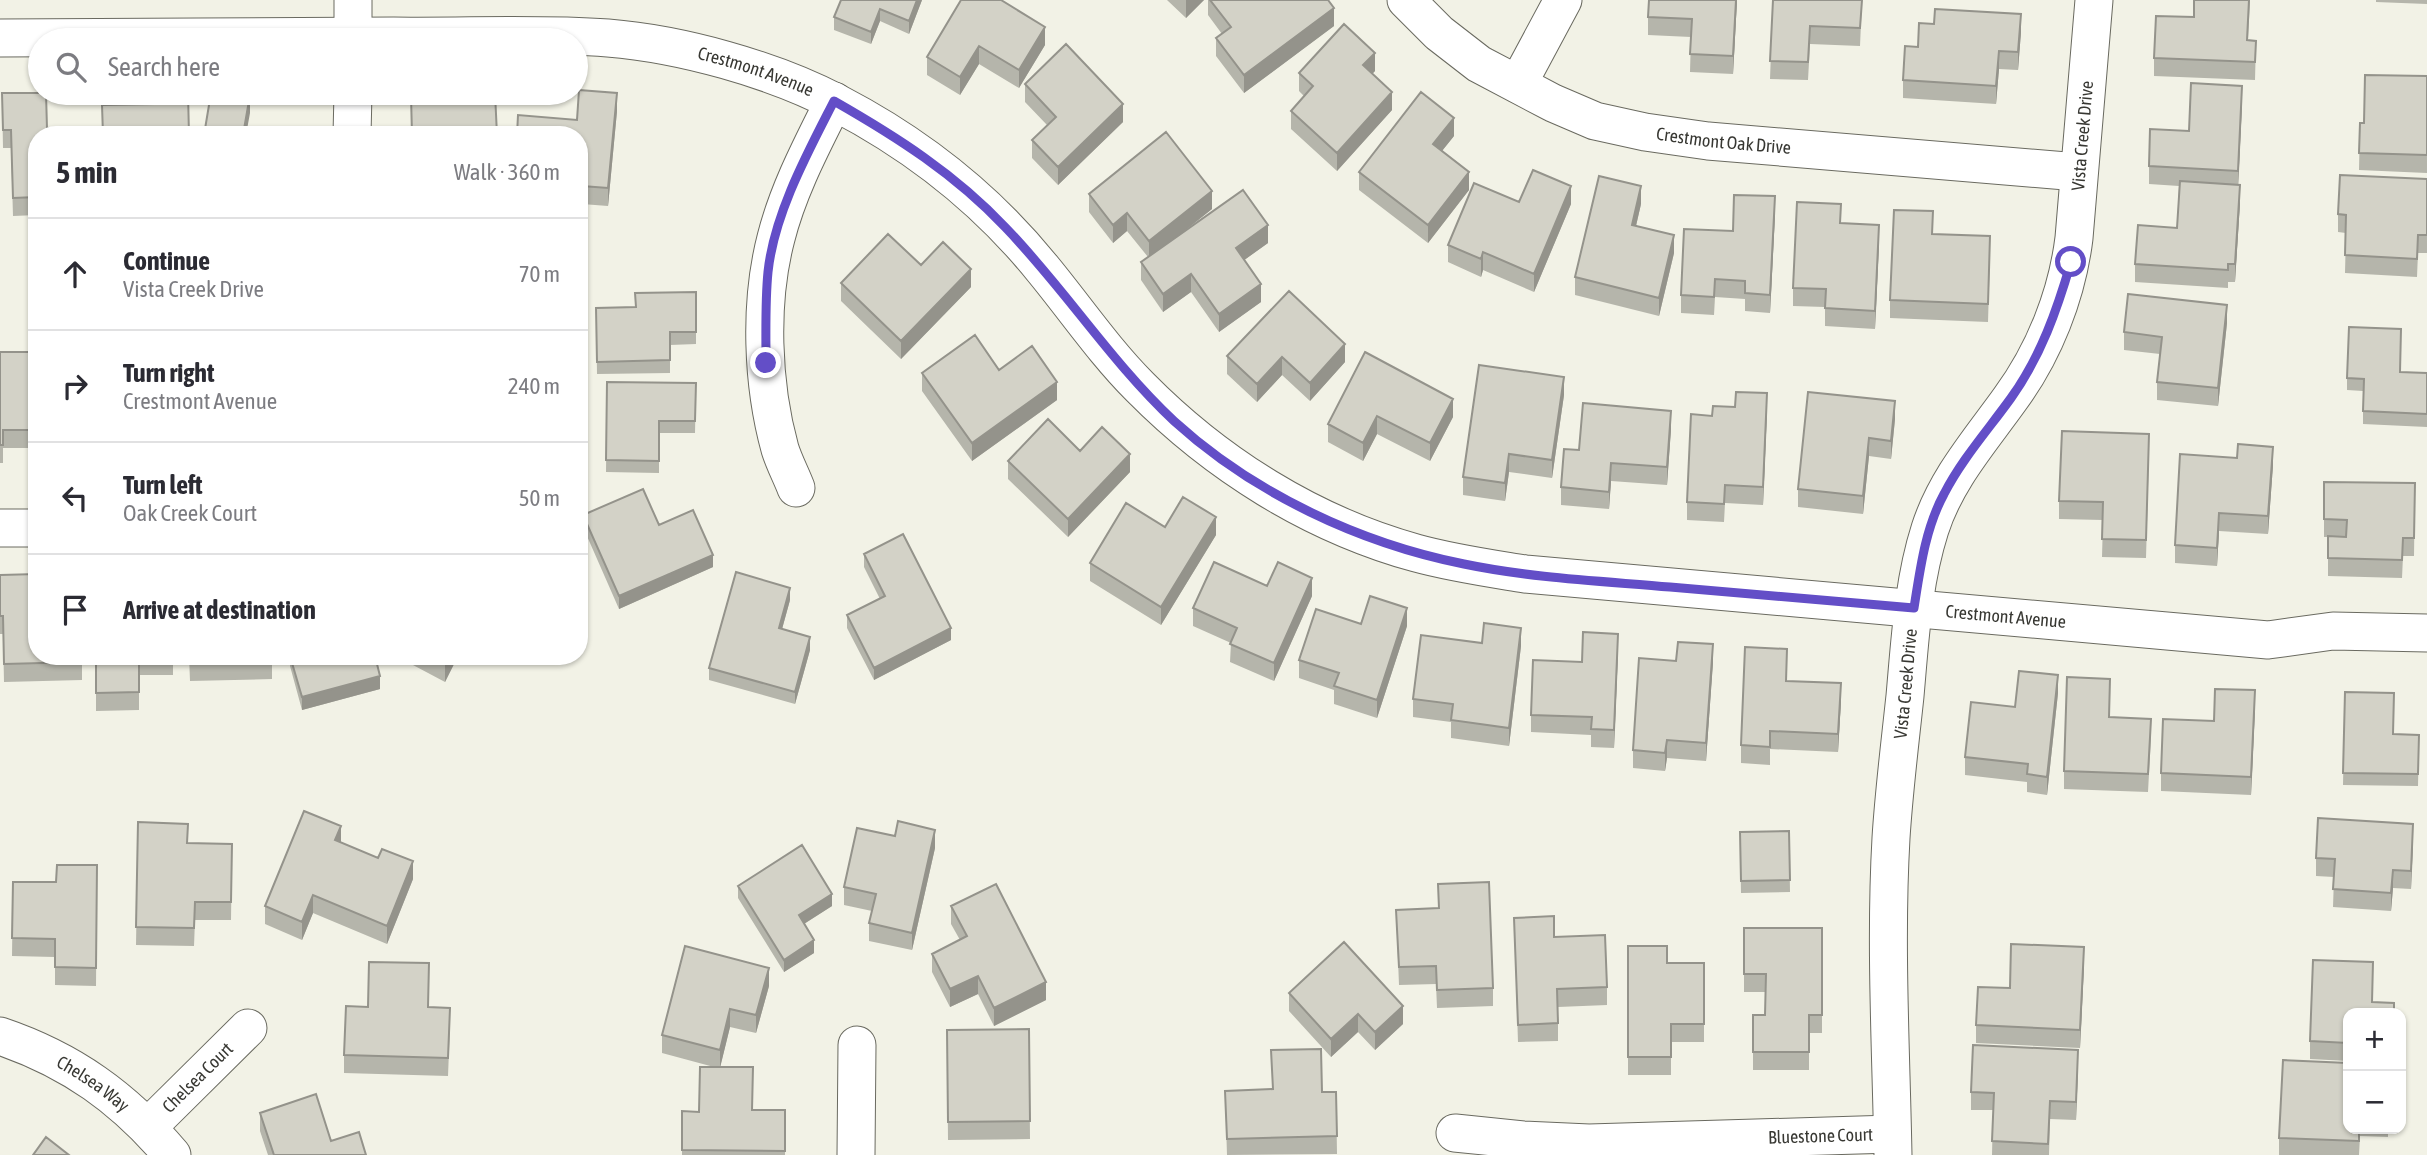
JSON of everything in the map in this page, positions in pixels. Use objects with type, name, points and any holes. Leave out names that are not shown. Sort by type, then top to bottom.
[{"type":"street","points":[[353,0],[353,28]]},
{"type":"street","name":"Crestmont Oak Drive","points":[[1406,0],[1439,33],[1469,56],[1553,103],[1595,121],[1645,132],[1708,141],[2078,172]]},
{"type":"street","points":[[1518,84],[1563,0]]},
{"type":"street","name":"Vista Creek Drive","points":[[1892,1144],[1891,844],[1914,608],[1924,552],[1942,496],[1968,454],[2012,397],[2037,355],[2055,316],[2071,262],[2094,0]]},
{"type":"street","name":"Crestmont Avenue","points":[[588,37],[644,42],[727,61],[788,82],[834,101],[925,157],[967,189],[1041,266],[1137,384],[1177,423],[1250,478],[1301,507],[1356,532],[1413,552],[1464,564],[1588,580],[2268,640],[2333,631],[2427,634]]},
{"type":"street","name":"Crestmont Avenue","points":[[0,38],[28,38]]},
{"type":"street","points":[[796,488],[781,452],[771,411],[766,363],[769,269],[776,235],[790,196],[811,145],[834,101]]},
{"type":"street","points":[[352,126],[353,105]]},
{"type":"street","points":[[0,528],[28,528]]},
{"type":"street","name":"Chelsea Court","points":[[149,1127],[248,1028]]},
{"type":"street","name":"Chelsea Way","points":[[0,1036],[38,1049],[103,1087],[149,1127],[172,1155]]},
{"type":"street","points":[[856,1155],[857,1045]]},
{"type":"street","name":"Bluestone Court","points":[[1455,1133],[1589,1143],[1892,1144]]},
{"type":"building","points":[[841,0],[917,0],[909,21],[880,9],[871,32],[834,17]]},
{"type":"building","points":[[961,0],[1001,0],[1045,27],[1019,70],[979,46],[960,77],[927,57]]},
{"type":"building","points":[[1210,0],[1328,0],[1334,8],[1244,75],[1216,38],[1231,27]]},
{"type":"building","points":[[1649,0],[1736,0],[1733,56],[1690,54],[1692,19],[1648,17]]},
{"type":"building","points":[[1773,0],[1862,0],[1860,28],[1810,26],[1808,62],[1770,61]]},
{"type":"building","points":[[2194,0],[2249,0],[2247,40],[2256,41],[2255,62],[2154,58],[2156,16],[2194,17]]},
{"type":"building","points":[[1935,9],[2021,14],[2018,52],[1999,51],[1996,86],[1903,80],[1905,46],[1918,47],[1919,23],[1934,24]]},
{"type":"building","points":[[1344,24],[1375,53],[1363,65],[1392,92],[1337,153],[1291,111],[1313,86],[1299,73]]},
{"type":"building","points":[[1066,44],[1123,104],[1058,167],[1032,140],[1056,117],[1025,84]]},
{"type":"building","points":[[2365,75],[2427,76],[2427,155],[2359,153],[2360,123],[2364,123]]},
{"type":"building","points":[[2191,83],[2242,86],[2238,171],[2149,166],[2150,129],[2189,131]]},
{"type":"building","points":[[588,91],[617,93],[608,188],[588,186],[588,126],[517,126],[518,115],[577,120],[578,105],[588,105]]},
{"type":"building","points":[[1421,92],[1454,118],[1433,144],[1469,172],[1428,225],[1359,172]]},
{"type":"building","points":[[2,93],[28,93],[28,105],[46,105],[47,126],[28,126],[28,197],[13,198],[11,130],[3,130]]},
{"type":"building","points":[[102,105],[188,105],[189,126],[103,126]]},
{"type":"building","points":[[209,105],[248,105],[245,126],[206,126]]},
{"type":"building","points":[[411,105],[496,105],[497,126],[412,126]]},
{"type":"building","points":[[1166,132],[1212,191],[1149,241],[1127,213],[1113,225],[1089,194]]},
{"type":"building","points":[[1533,170],[1571,186],[1534,274],[1483,252],[1481,259],[1448,245],[1474,183],[1519,202]]},
{"type":"building","points":[[2340,175],[2427,179],[2427,235],[2418,235],[2417,259],[2345,255],[2346,215],[2338,214]]},
{"type":"building","points":[[1599,176],[1641,186],[1632,225],[1674,235],[1659,298],[1575,277]]},
{"type":"building","points":[[2180,181],[2240,185],[2235,264],[2228,264],[2228,270],[2135,264],[2138,225],[2177,228]]},
{"type":"building","points":[[1243,190],[1268,225],[1236,248],[1261,284],[1219,314],[1191,274],[1163,294],[1141,262]]},
{"type":"building","points":[[1734,195],[1775,196],[1770,295],[1745,293],[1745,281],[1715,279],[1714,297],[1681,295],[1684,229],[1733,231]]},
{"type":"building","points":[[1797,202],[1841,204],[1840,223],[1879,225],[1875,311],[1825,308],[1826,289],[1793,288]]},
{"type":"building","points":[[1894,210],[1933,211],[1932,234],[1990,236],[1988,304],[1890,300]]},
{"type":"building","points":[[888,234],[921,265],[943,242],[971,269],[901,341],[841,283]]},
{"type":"building","points":[[1289,291],[1345,344],[1310,383],[1282,357],[1257,384],[1227,356]]},
{"type":"building","points":[[696,292],[696,332],[670,332],[670,360],[597,362],[596,308],[636,307],[635,293]]},
{"type":"building","points":[[2128,294],[2227,305],[2218,388],[2157,382],[2162,337],[2124,332]]},
{"type":"building","points":[[2349,327],[2401,329],[2400,372],[2427,373],[2427,414],[2363,411],[2364,379],[2347,378]]},
{"type":"building","points":[[975,335],[999,370],[1032,346],[1057,382],[972,443],[922,373]]},
{"type":"building","points":[[0,352],[28,352],[28,430],[3,430],[3,445],[0,445]]},
{"type":"building","points":[[1365,352],[1453,399],[1430,443],[1377,416],[1363,443],[1328,424]]},
{"type":"building","points":[[1479,365],[1564,377],[1552,460],[1509,454],[1505,483],[1463,477]]},
{"type":"building","points":[[607,382],[696,383],[695,421],[659,421],[659,461],[606,460]]},
{"type":"building","points":[[1736,392],[1767,393],[1763,487],[1725,485],[1724,504],[1687,502],[1691,414],[1712,416],[1713,406],[1735,407]]},
{"type":"building","points":[[1808,392],[1895,401],[1891,441],[1869,438],[1863,496],[1798,489]]},
{"type":"building","points":[[1583,403],[1671,411],[1667,467],[1611,463],[1609,492],[1561,487],[1564,449],[1579,450]]},
{"type":"building","points":[[1048,419],[1080,451],[1102,427],[1130,454],[1068,519],[1008,461]]},
{"type":"building","points":[[2062,431],[2149,434],[2146,540],[2102,539],[2103,502],[2059,501]]},
{"type":"building","points":[[2238,444],[2273,447],[2268,516],[2219,513],[2217,548],[2175,545],[2180,454],[2237,458]]},
{"type":"building","points":[[2324,482],[2415,483],[2414,538],[2403,538],[2402,560],[2328,558],[2328,536],[2346,537],[2347,520],[2324,519]]},
{"type":"building","points":[[643,489],[659,525],[693,510],[713,555],[619,596],[588,526],[588,513]]},
{"type":"building","points":[[1183,497],[1216,517],[1161,607],[1090,563],[1126,503],[1165,527]]},
{"type":"building","points":[[903,534],[951,628],[874,668],[847,615],[885,596],[864,554]]},
{"type":"building","points":[[1214,562],[1267,586],[1278,562],[1312,578],[1274,663],[1230,644],[1237,628],[1193,608]]},
{"type":"building","points":[[736,572],[790,588],[779,628],[810,637],[795,692],[709,668]]},
{"type":"building","points":[[28,574],[28,663],[4,664],[0,575]]},
{"type":"building","points":[[1370,596],[1407,608],[1377,700],[1334,686],[1339,673],[1299,660],[1316,609],[1361,624]]},
{"type":"building","points":[[1484,623],[1521,628],[1509,728],[1451,720],[1453,704],[1413,699],[1421,635],[1482,643]]},
{"type":"building","points":[[1583,632],[1618,634],[1614,730],[1591,729],[1592,717],[1531,715],[1533,660],[1582,662]]},
{"type":"building","points":[[1678,642],[1713,644],[1706,743],[1667,740],[1665,753],[1633,750],[1639,658],[1676,661]]},
{"type":"building","points":[[1745,647],[1787,649],[1786,681],[1841,683],[1838,734],[1770,731],[1770,747],[1741,745]]},
{"type":"building","points":[[96,665],[139,665],[139,692],[96,693]]},
{"type":"building","points":[[293,665],[377,665],[380,676],[302,697]]},
{"type":"building","points":[[2019,671],[2058,675],[2047,777],[2027,774],[2028,764],[1965,757],[1971,702],[2015,707]]},
{"type":"building","points":[[2067,677],[2110,679],[2109,717],[2151,719],[2148,774],[2064,771]]},
{"type":"building","points":[[2215,689],[2255,690],[2251,777],[2161,773],[2163,719],[2214,721]]},
{"type":"building","points":[[2345,692],[2394,693],[2393,734],[2419,735],[2418,774],[2343,773]]},
{"type":"building","points":[[304,811],[341,826],[335,840],[378,858],[382,849],[413,861],[387,926],[313,895],[302,922],[265,906]]},
{"type":"building","points":[[2318,818],[2413,824],[2411,871],[2393,870],[2391,893],[2333,889],[2335,859],[2316,858]]},
{"type":"building","points":[[898,821],[935,830],[912,933],[869,923],[876,894],[844,887],[857,828],[895,836]]},
{"type":"building","points":[[138,822],[188,824],[187,843],[232,844],[231,902],[195,902],[194,928],[136,927]]},
{"type":"building","points":[[1789,831],[1790,880],[1741,881],[1740,832]]},
{"type":"building","points":[[802,845],[832,894],[799,915],[814,940],[784,960],[738,886]]},
{"type":"building","points":[[57,865],[97,865],[96,968],[55,967],[55,939],[12,938],[13,882],[56,882]]},
{"type":"building","points":[[1489,882],[1493,988],[1437,990],[1436,966],[1399,967],[1396,910],[1439,908],[1438,884]]},
{"type":"building","points":[[996,884],[1046,982],[994,1008],[978,976],[950,989],[932,954],[967,936],[951,906]]},
{"type":"building","points":[[1554,916],[1554,937],[1605,935],[1607,987],[1557,989],[1558,1023],[1518,1025],[1514,918]]},
{"type":"building","points":[[1744,928],[1822,928],[1822,1015],[1809,1015],[1809,1052],[1753,1052],[1753,1015],[1765,1015],[1766,974],[1744,974]]},
{"type":"building","points":[[1344,942],[1403,1006],[1375,1032],[1358,1014],[1331,1039],[1289,993]]},
{"type":"building","points":[[2011,944],[2084,947],[2080,1030],[1976,1025],[1978,987],[2010,988]]},
{"type":"building","points":[[685,946],[769,968],[756,1015],[730,1009],[720,1050],[662,1035]]},
{"type":"building","points":[[1628,946],[1667,946],[1667,963],[1704,963],[1704,1024],[1671,1024],[1671,1057],[1628,1057]]},
{"type":"building","points":[[2313,960],[2373,962],[2372,1002],[2394,1003],[2394,1008],[2343,1008],[2343,1043],[2310,1041]]},
{"type":"building","points":[[369,962],[429,963],[428,1007],[450,1008],[448,1058],[344,1055],[346,1006],[368,1007]]},
{"type":"building","points":[[1029,1029],[1030,1121],[948,1122],[947,1030]]},
{"type":"building","points":[[1973,1045],[2078,1050],[2076,1102],[2050,1101],[2048,1144],[1992,1141],[1994,1093],[1971,1092]]},
{"type":"building","points":[[1321,1049],[1322,1092],[1336,1092],[1337,1136],[1227,1139],[1225,1091],[1273,1089],[1271,1050]]},
{"type":"building","points":[[2283,1060],[2343,1063],[2343,1134],[2359,1134],[2359,1141],[2279,1138]]},
{"type":"building","points":[[700,1067],[753,1067],[752,1110],[785,1110],[785,1151],[682,1150],[682,1111],[699,1112]]},
{"type":"building","points":[[316,1094],[331,1141],[359,1132],[366,1155],[274,1155],[260,1113]]},
{"type":"building","points":[[46,1137],[69,1155],[33,1155]]},
{"type":"route","points":[[766,363],[769,269],[776,235],[811,145],[834,101],[925,157],[967,189],[1041,266],[1137,384],[1177,423],[1250,478],[1301,507],[1356,532],[1413,552],[1464,564],[1525,574],[1914,608],[1930,528],[1942,496],[1968,454],[2012,397],[2037,355],[2055,316],[2071,262]]}]
